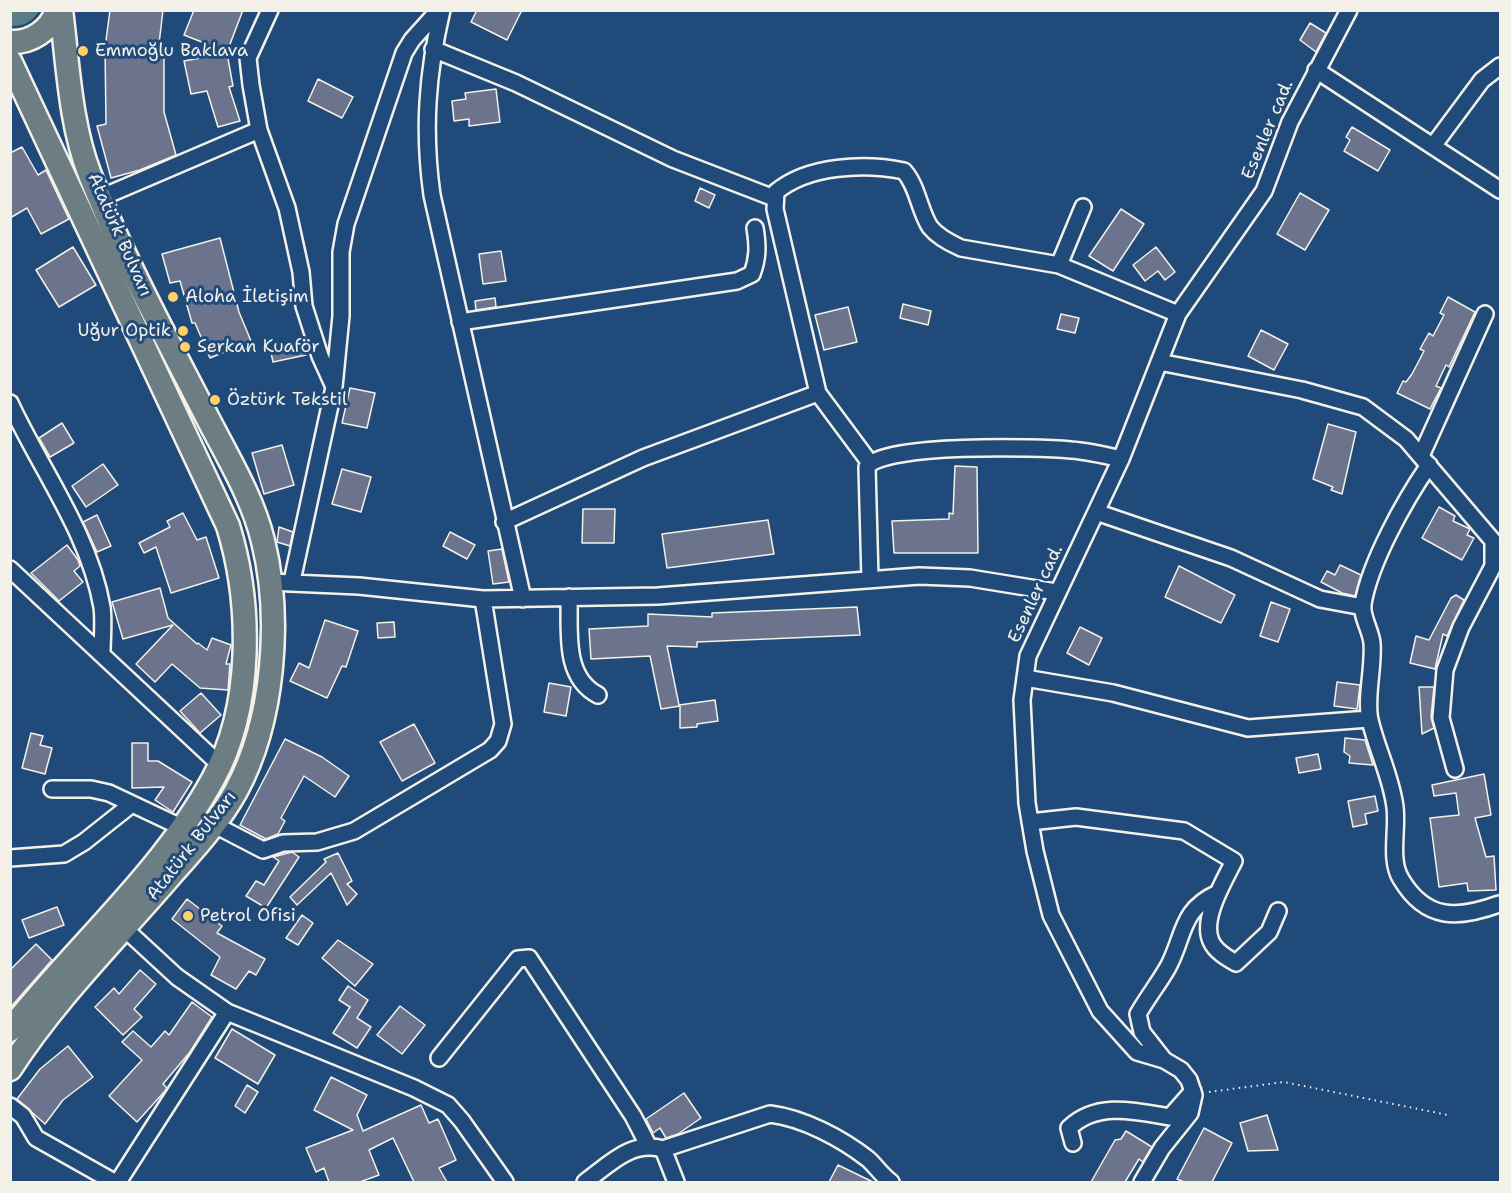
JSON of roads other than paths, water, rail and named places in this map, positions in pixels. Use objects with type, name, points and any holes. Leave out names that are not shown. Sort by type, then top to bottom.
[{"type":"highway","points":[[10,42],[33,38],[47,28],[59,10]]},
{"type":"highway","name":"Atatürk Bulvarı","points":[[10,1030],[127,916],[213,824],[242,778],[265,709],[271,649],[269,582],[263,541],[249,500],[164,333],[100,198],[80,136],[59,10]]},
{"type":"highway","name":"Atatürk Bulvarı","points":[[10,61],[115,289],[204,470],[235,549],[244,613],[244,663],[232,727],[219,764],[183,828],[127,916],[36,1031],[10,1069]]},
{"type":"street","points":[[270,10],[248,58],[259,130],[287,207],[301,272],[304,306],[320,356],[334,387]]},
{"type":"street","points":[[441,10],[428,80],[426,156],[432,195],[523,599]]},
{"type":"street","points":[[292,581],[334,387],[341,316],[341,252],[346,224],[405,53],[412,40],[441,10]]},
{"type":"street","name":"Esenler cad.","points":[[1193,1093],[1189,1080],[1180,1070],[1164,1060],[1137,1052],[1100,1011],[1051,915],[1030,822],[1022,700],[1028,656],[1056,592],[1121,459],[1178,314],[1264,191],[1290,122],[1349,10]]},
{"type":"street","points":[[434,49],[516,83],[673,159],[774,198]]},
{"type":"street","points":[[1433,146],[1482,80],[1500,66]]},
{"type":"street","points":[[1316,70],[1500,190]]},
{"type":"street","points":[[100,198],[259,130]]},
{"type":"street","points":[[870,463],[818,393],[780,236],[774,198],[776,192],[783,186],[831,169],[904,171],[930,226],[947,241],[961,249],[1059,265],[1178,314]]},
{"type":"street","points":[[1059,265],[1083,207]]},
{"type":"street","points":[[460,322],[737,281],[752,274],[757,262],[758,248],[755,228]]},
{"type":"street","points":[[1485,314],[1425,461],[1375,568],[1363,608],[1369,624],[1373,652],[1369,718],[1388,769],[1396,809],[1396,854],[1399,877],[1411,892],[1431,909],[1449,916],[1471,915],[1499,904]]},
{"type":"street","points":[[1159,362],[1302,390],[1363,407],[1406,439],[1493,541],[1492,566],[1461,627],[1445,670],[1441,718],[1455,769]]},
{"type":"street","points":[[504,522],[643,458],[818,393]]},
{"type":"street","points":[[10,402],[56,491],[96,579],[102,610],[102,653]]},
{"type":"street","points":[[870,579],[866,484],[867,467],[870,463],[897,453],[961,449],[1071,450],[1121,459]]},
{"type":"street","points":[[1096,512],[1231,558],[1320,599],[1363,608]]},
{"type":"street","points":[[10,569],[219,764]]},
{"type":"street","points":[[269,582],[292,581],[483,599],[743,592],[919,576],[970,578],[1056,592]]},
{"type":"street","points":[[569,597],[572,661],[579,680],[598,695]]},
{"type":"street","points":[[213,824],[263,850],[283,843],[317,842],[354,831],[489,750],[498,741],[503,724],[483,599]]},
{"type":"street","points":[[1025,678],[1113,693],[1248,728],[1369,718]]},
{"type":"street","points":[[52,789],[91,789],[110,794],[183,828]]},
{"type":"street","points":[[10,858],[64,854],[84,842],[132,804]]},
{"type":"street","points":[[1030,822],[1076,817],[1184,831],[1234,861],[1213,903],[1211,941],[1223,955],[1236,963],[1269,932],[1278,911]]},
{"type":"street","points":[[1164,1060],[1142,1032],[1138,1014],[1168,966],[1178,937],[1193,909],[1218,893]]},
{"type":"street","points":[[127,916],[177,976],[227,1012],[414,1088],[448,1105],[505,1182]]},
{"type":"street","points":[[439,1058],[518,959],[529,958],[633,1116],[648,1145]]},
{"type":"street","points":[[10,1107],[23,1116],[36,1138],[116,1182],[227,1012]]},
{"type":"street","points":[[1072,1143],[1069,1128],[1080,1118],[1113,1109],[1170,1117],[1193,1093]]},
{"type":"street","points":[[1142,1182],[1162,1148],[1190,1113],[1193,1093]]},
{"type":"street","points":[[585,1182],[626,1152],[648,1145],[663,1149],[716,1134],[760,1116],[786,1116],[868,1159],[891,1182]]},
{"type":"street","points":[[663,1149],[676,1182]]},
{"type":"place","name":"Emmoğlu Baklava","points":[[83,51]]},
{"type":"place","name":"Aloha İletişim","points":[[173,297]]},
{"type":"place","name":"Uğur Optik","points":[[183,331]]},
{"type":"place","name":"Serkan Kuaför","points":[[185,347]]},
{"type":"place","name":"Öztürk Tekstil","points":[[215,400]]},
{"type":"place","name":"Petrol Ofisi","points":[[188,916]]}]
